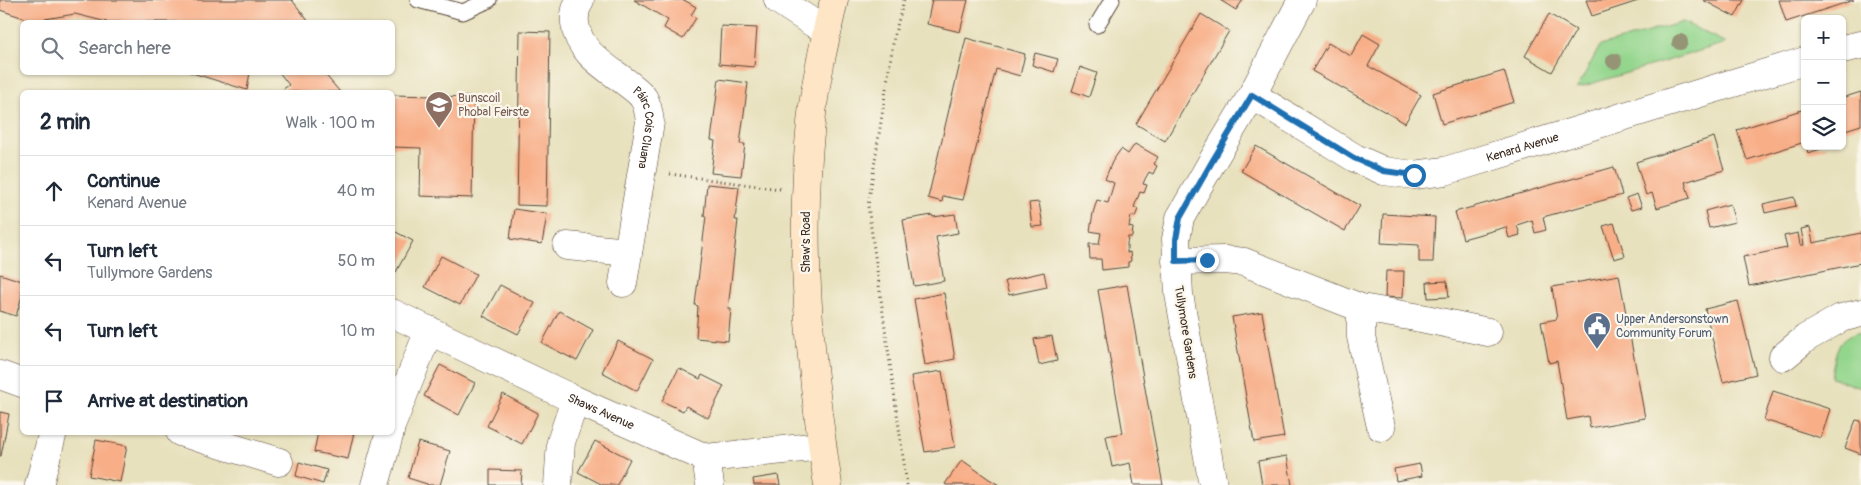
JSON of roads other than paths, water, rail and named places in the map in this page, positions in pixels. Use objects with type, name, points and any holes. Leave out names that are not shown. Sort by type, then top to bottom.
[{"type":"street","name":"Páirc Cois Cluana","points":[[580,0],[577,5],[575,18],[576,29],[582,44],[593,57],[637,90],[644,98],[650,122],[623,283]]},
{"type":"street","points":[[778,0],[813,23],[828,29]]},
{"type":"street","name":"Shaw's Road","points":[[828,485],[822,446],[806,287],[806,193],[811,120],[834,0]]},
{"type":"street","name":"Tullymore Gardens","points":[[1213,485],[1179,294],[1176,239],[1180,218],[1252,95],[1302,0]]},
{"type":"street","points":[[1846,48],[1861,44]]},
{"type":"street","name":"Kenard Avenue","points":[[1252,95],[1354,158],[1384,171],[1414,175],[1445,171],[1801,62]]},
{"type":"street","points":[[567,246],[628,252]]},
{"type":"street","points":[[1176,261],[1225,260],[1244,262],[1361,308],[1488,332]]},
{"type":"street","points":[[1361,308],[1361,337],[1380,427]]},
{"type":"street","points":[[1783,357],[1806,338],[1841,318],[1861,313]]},
{"type":"street","name":"Shaws Avenue","points":[[395,314],[575,400],[706,458],[822,446]]},
{"type":"street","points":[[395,416],[428,330]]},
{"type":"street","points":[[0,375],[20,382]]},
{"type":"street","points":[[558,485],[561,442],[575,400]]},
{"type":"street","points":[[39,485],[52,435]]},
{"type":"street","points":[[190,435],[279,462]]},
{"type":"street","points":[[376,485],[389,435]]},
{"type":"street","points":[[706,458],[710,485]]},
{"type":"lane","points":[[418,0],[463,12],[489,0]]},
{"type":"lane","points":[[1097,25],[1112,0]]},
{"type":"place","name":"Bunscoil Phobal Feirste","points":[[439,129]]},
{"type":"place","name":"Upper Andersonstown Community Forum","points":[[1597,350]]}]
